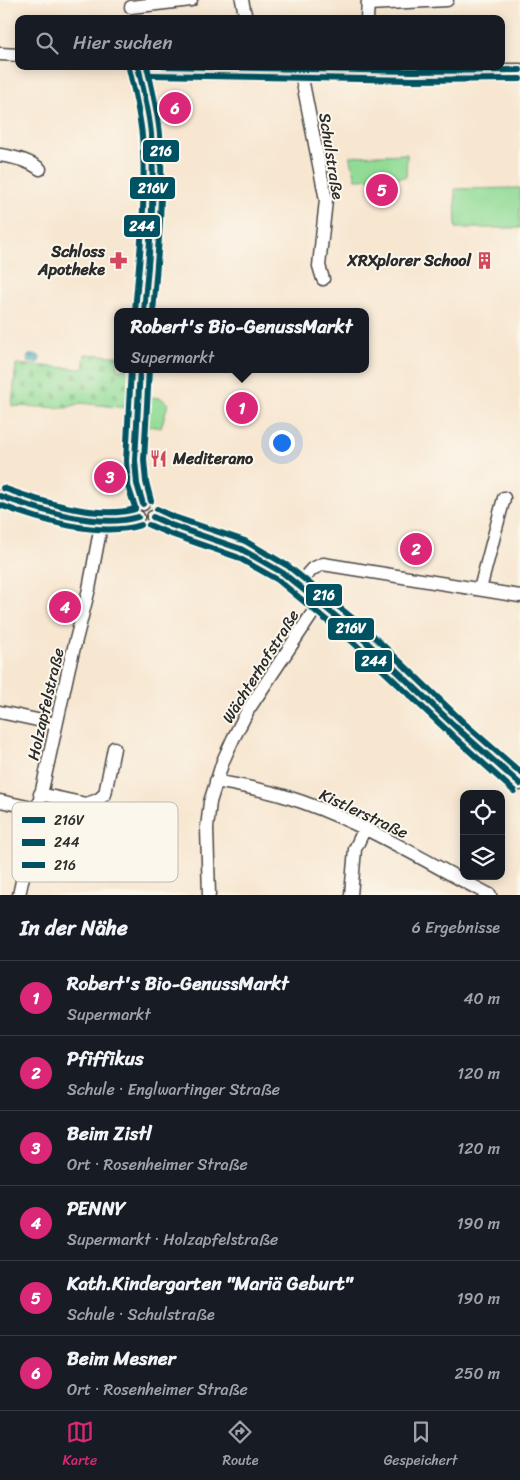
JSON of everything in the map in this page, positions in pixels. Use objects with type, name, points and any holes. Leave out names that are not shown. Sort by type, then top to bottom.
[{"type":"street","points":[[131,9],[191,0]]},
{"type":"street","points":[[242,0],[244,14]]},
{"type":"street","points":[[367,15],[368,2],[447,0]]},
{"type":"street","points":[[0,54],[15,55]]},
{"type":"street","points":[[139,70],[151,133],[152,163],[150,238],[144,308]]},
{"type":"street","name":"Schulstraße","points":[[300,70],[326,200],[319,266],[323,279]]},
{"type":"street","points":[[425,70],[520,70]]},
{"type":"street","points":[[0,155],[17,158],[40,169]]},
{"type":"street","points":[[140,373],[135,460],[137,484],[144,504]]},
{"type":"street","points":[[0,496],[25,505],[58,513],[102,520],[129,521],[138,517]]},
{"type":"street","points":[[480,589],[504,498]]},
{"type":"street","points":[[144,504],[152,506],[155,512],[154,517],[145,522],[138,517],[137,511],[144,504]]},
{"type":"street","points":[[154,517],[171,525],[226,542],[242,549],[299,584],[360,636],[520,784]]},
{"type":"street","name":"Holzapfelstraße","points":[[38,802],[89,589],[102,520]]},
{"type":"street","points":[[299,584],[312,570],[323,564],[520,596]]},
{"type":"street","name":"Wächterhofstraße","points":[[209,895],[207,828],[210,802],[216,782],[233,739],[248,710],[320,602]]},
{"type":"street","points":[[0,712],[56,724]]},
{"type":"street","points":[[92,802],[105,794],[114,748]]},
{"type":"street","name":"Kistlerstraße","points":[[216,782],[283,795],[328,812],[365,828],[490,895]]},
{"type":"street","points":[[40,794],[77,802]]},
{"type":"street","points":[[351,895],[355,848],[365,828]]},
{"type":"street","name":"Holzapfelstraße","points":[[19,895],[22,882]]},
{"type":"green space","points":[[407,154],[406,177],[356,179],[350,156]]},
{"type":"green space","points":[[520,188],[520,228],[456,228],[455,189]]},
{"type":"green space","points":[[85,354],[114,356],[114,373],[129,373],[126,408],[81,403],[66,408],[12,406],[16,364],[83,369]]},
{"type":"green space","points":[[150,397],[161,398],[168,404],[161,428],[149,426],[147,421]]},
{"type":"water","points":[[29,355],[38,355],[40,357],[39,362],[28,362],[27,358]]},
{"type":"transit line","name":"244","points":[[129,70],[140,119],[144,180],[135,308]]},
{"type":"transit line","name":"216V","points":[[139,70],[149,117],[153,178],[144,308]]},
{"type":"transit line","name":"216","points":[[148,70],[158,117],[161,157],[160,223],[153,308]]},
{"type":"transit line","name":"216V","points":[[363,70],[520,70]]},
{"type":"transit line","name":"244","points":[[151,75],[413,80],[520,79]]},
{"type":"transit line","name":"244","points":[[131,373],[126,461],[128,486],[135,507]]},
{"type":"transit line","name":"216V","points":[[140,373],[135,460],[137,484],[143,504]]},
{"type":"transit line","name":"216","points":[[149,373],[144,460],[146,482],[151,501]]},
{"type":"transit line","name":"216","points":[[3,488],[68,508],[86,511],[120,512],[135,509]]},
{"type":"transit line","name":"216V","points":[[0,496],[50,512],[87,519],[105,521],[138,517]]},
{"type":"transit line","name":"244","points":[[0,505],[70,526],[107,529],[141,525]]},
{"type":"transit line","name":"216","points":[[157,509],[174,517],[245,541],[288,566],[366,629],[465,724],[520,772]]},
{"type":"transit line","name":"216V","points":[[153,517],[241,549],[283,573],[360,636],[459,730],[520,784]]},
{"type":"transit line","name":"244","points":[[149,525],[237,557],[278,580],[354,643],[514,791]]},
{"type":"place","name":"Beim Mesner","points":[[175,108]]},
{"type":"place","name":"Kath.Kindergarten \"Mariä Geburt\"","points":[[382,190]]},
{"type":"place","name":"Schloss Apotheke","points":[[119,260]]},
{"type":"place","name":"XRXplorer School","points":[[485,260]]},
{"type":"place","name":"Robert's Bio-GenussMarkt","points":[[242,408]]},
{"type":"place","name":"Mediterano","points":[[159,458]]},
{"type":"place","name":"Beim Zistl","points":[[110,477]]},
{"type":"place","name":"Pfiffikus","points":[[416,549]]},
{"type":"place","name":"PENNY","points":[[65,607]]}]
